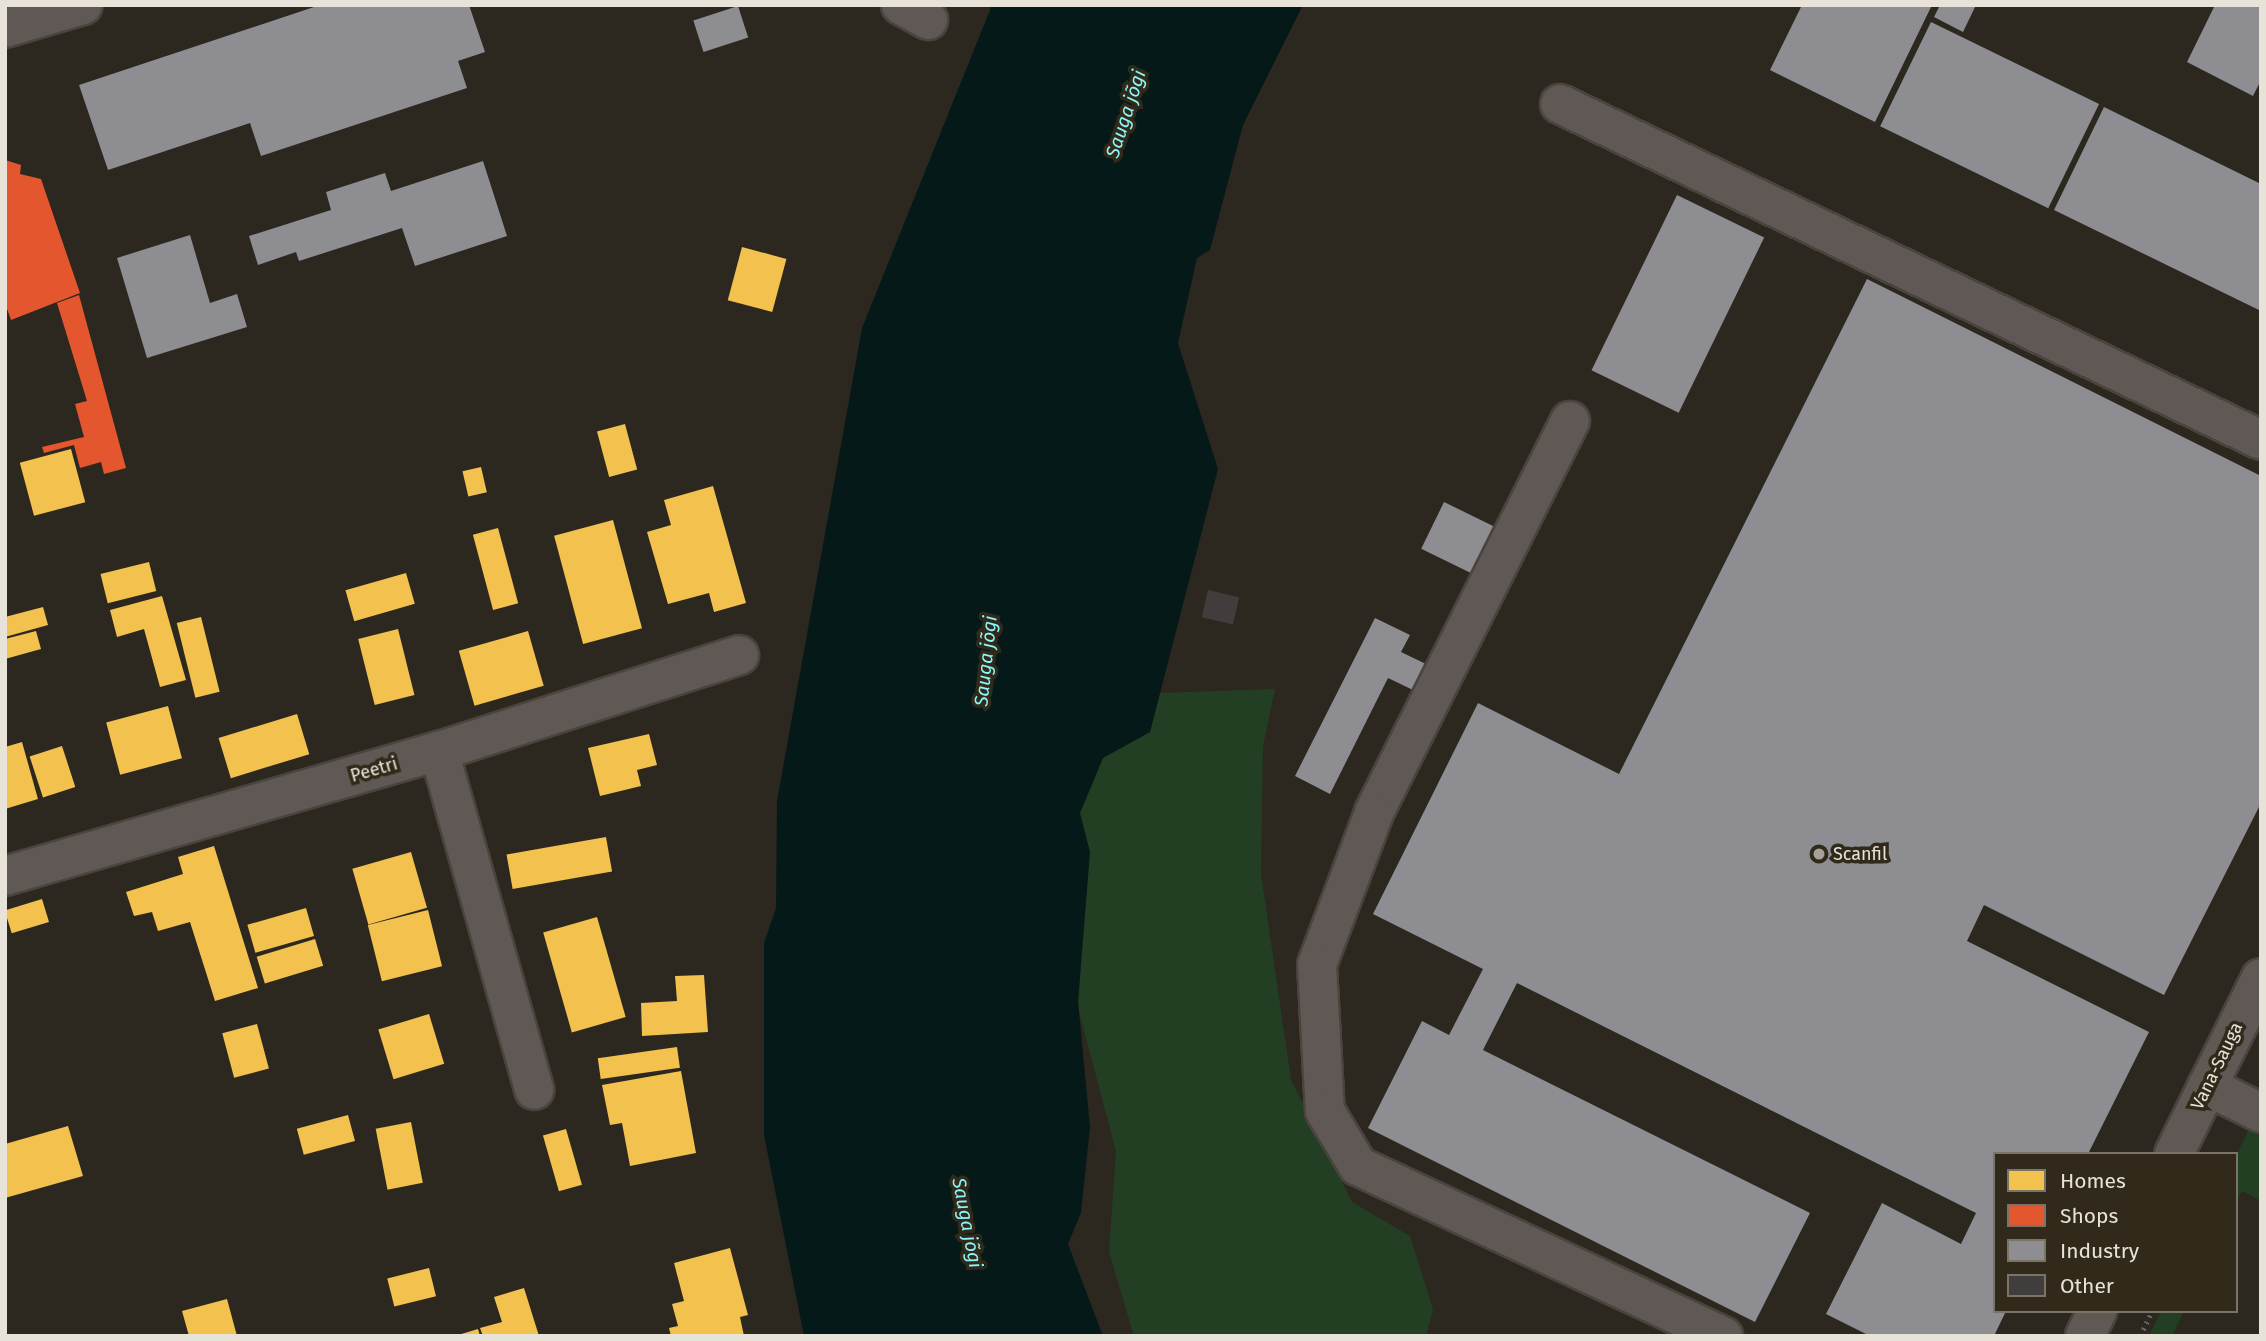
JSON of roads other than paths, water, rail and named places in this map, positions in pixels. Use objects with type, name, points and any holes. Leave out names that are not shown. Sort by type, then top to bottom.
[{"type":"street","points":[[5,28],[42,11],[83,5]]},
{"type":"street","points":[[1560,104],[2261,440]]},
{"type":"street","points":[[1570,421],[1374,813],[1317,965],[1325,1111],[1358,1166],[1723,1336]]},
{"type":"street","name":"Peetri","points":[[5,876],[439,751],[739,655]]},
{"type":"street","points":[[439,751],[534,1090]]},
{"type":"street","name":"Vana-Sauga","points":[[2175,1152],[2261,978]]},
{"type":"street","points":[[2207,1086],[2261,1113]]},
{"type":"street","points":[[2085,1336],[2096,1313]]},
{"type":"water","name":"Sauga jõgi","points":[[992,5],[1303,5],[1243,125],[1210,250],[1197,258],[1178,343],[1218,469],[1150,732],[1103,758],[1080,813],[1090,852],[1078,1001],[1090,1127],[1081,1213],[1068,1244],[1103,1336],[804,1336],[764,1135],[764,943],[776,908],[777,801],[862,328]]},
{"type":"place","name":"Scanfil","points":[[1819,854]]}]
